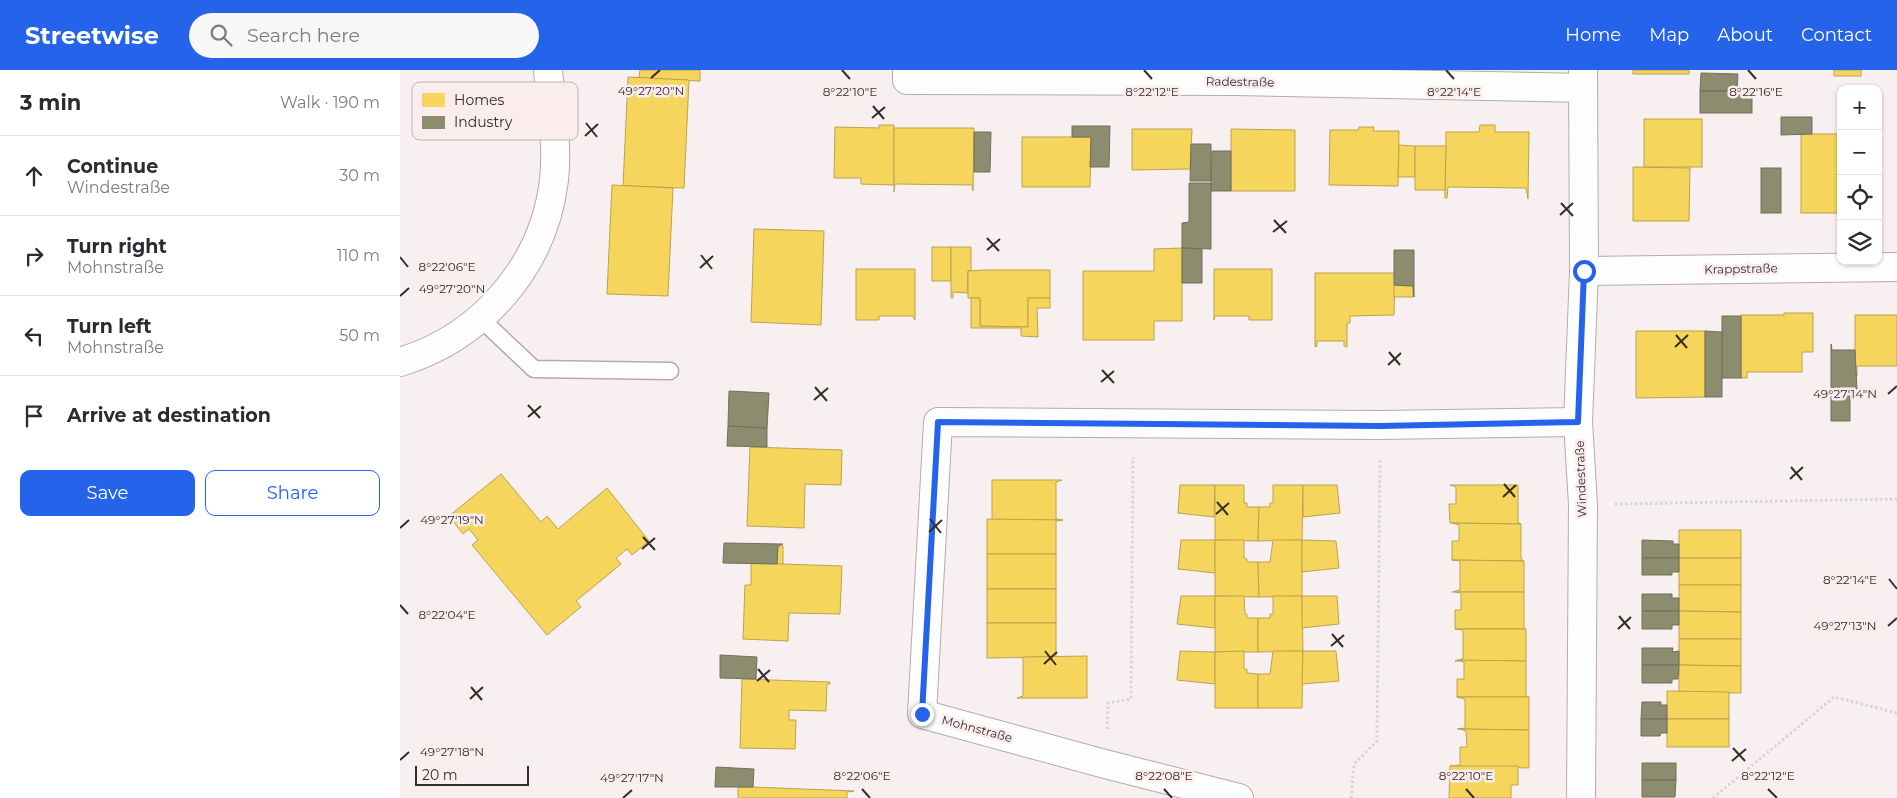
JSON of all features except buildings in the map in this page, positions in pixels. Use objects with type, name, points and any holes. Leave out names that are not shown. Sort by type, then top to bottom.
[{"type":"street","name":"Radestraße","points":[[907,70],[907,80],[1236,76],[1583,79]]},
{"type":"street","name":"Windestraße","points":[[1581,798],[1582,505],[1578,422],[1584,271],[1583,79]]},
{"type":"street","points":[[400,362],[445,343],[481,319],[503,295],[523,268],[538,240],[549,212],[554,179],[554,140]]},
{"type":"street","name":"Krappstraße","points":[[1584,271],[1897,267]]},
{"type":"street","name":"Mohnstraße","points":[[1239,798],[922,714],[938,422],[1380,426],[1578,422]]},
{"type":"lane","points":[[481,319],[534,369],[670,371]]},
{"type":"path","points":[[1105,764],[1108,703],[1131,699],[1133,423]]},
{"type":"path","points":[[1351,798],[1354,764],[1377,740],[1380,426]]},
{"type":"path","points":[[1582,505],[1897,500]]},
{"type":"path","points":[[1713,798],[1834,697],[1897,713]]},
{"type":"route","points":[[922,714],[938,422],[1380,426],[1578,422],[1584,271]]}]
